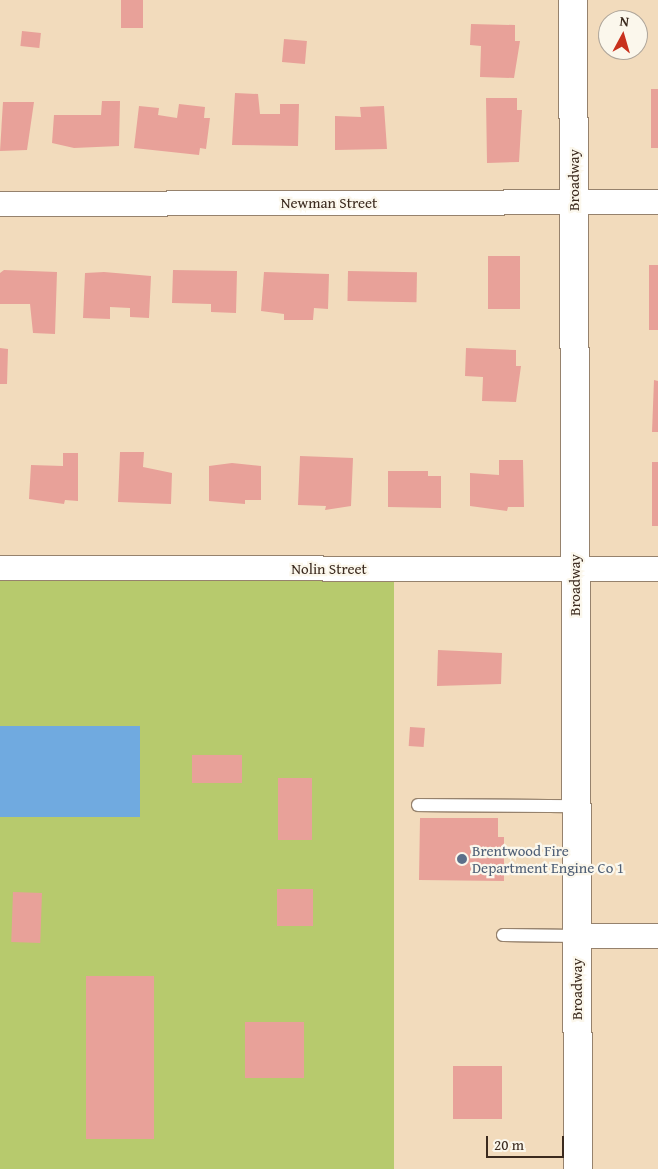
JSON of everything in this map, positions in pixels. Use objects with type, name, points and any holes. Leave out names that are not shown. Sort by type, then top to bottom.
[{"type":"street","name":"Broadway","points":[[573,0],[578,1169]]},
{"type":"street","name":"Newman Street","points":[[0,204],[658,202]]},
{"type":"street","name":"Nolin Street","points":[[0,568],[658,569]]},
{"type":"street","points":[[577,936],[658,936]]},
{"type":"lane","points":[[418,805],[576,806]]},
{"type":"lane","points":[[503,934],[577,936]]},
{"type":"green space","points":[[0,580],[394,580],[394,1169],[0,1169]]},
{"type":"water","points":[[0,726],[140,726],[140,817],[0,817]]},
{"type":"building","points":[[121,0],[143,0],[143,28],[121,28]]},
{"type":"building","points":[[471,24],[515,25],[515,41],[520,41],[514,78],[480,77],[481,46],[470,45]]},
{"type":"building","points":[[22,31],[41,33],[39,48],[20,46]]},
{"type":"building","points":[[284,39],[307,41],[305,64],[282,62]]},
{"type":"building","points":[[651,89],[658,89],[658,148],[651,148]]},
{"type":"building","points":[[235,93],[258,94],[260,114],[280,114],[280,104],[299,104],[298,146],[232,145]]},
{"type":"building","points":[[486,98],[517,98],[517,110],[522,110],[519,162],[487,163]]},
{"type":"building","points":[[102,101],[120,101],[119,146],[74,148],[52,143],[54,115],[101,115]]},
{"type":"building","points":[[3,102],[34,102],[27,150],[0,151]]},
{"type":"building","points":[[179,104],[205,107],[204,118],[210,118],[206,149],[200,148],[199,155],[134,148],[139,106],[159,108],[158,115],[177,118]]},
{"type":"building","points":[[384,106],[387,149],[335,150],[335,116],[361,117],[360,107]]},
{"type":"building","points":[[488,256],[520,256],[520,309],[488,309]]},
{"type":"building","points":[[649,265],[658,265],[658,330],[649,330]]},
{"type":"building","points":[[4,270],[57,272],[55,334],[33,333],[30,304],[0,304],[0,273]]},
{"type":"building","points":[[173,270],[237,271],[236,313],[211,312],[211,304],[172,303]]},
{"type":"building","points":[[348,271],[417,272],[416,302],[347,301]]},
{"type":"building","points":[[104,272],[151,276],[149,318],[130,317],[130,308],[110,307],[110,319],[83,318],[85,273]]},
{"type":"building","points":[[264,272],[329,274],[328,309],[314,308],[313,320],[284,320],[284,314],[261,311]]},
{"type":"building","points":[[0,348],[8,349],[7,384],[0,384]]},
{"type":"building","points":[[466,348],[516,350],[516,366],[521,366],[516,402],[482,401],[483,377],[465,376]]},
{"type":"building","points":[[654,380],[658,381],[658,432],[652,432]]},
{"type":"building","points":[[120,452],[144,452],[143,467],[172,473],[171,504],[118,502]]},
{"type":"building","points":[[63,453],[78,453],[78,501],[65,500],[64,504],[29,499],[31,465],[63,466]]},
{"type":"building","points":[[300,456],[353,458],[351,506],[325,510],[326,506],[298,505]]},
{"type":"building","points":[[499,460],[523,460],[524,507],[508,507],[507,511],[470,506],[470,473],[499,475]]},
{"type":"building","points":[[652,462],[658,462],[658,526],[652,526]]},
{"type":"building","points":[[232,463],[261,466],[261,500],[245,500],[245,504],[209,501],[209,466]]},
{"type":"building","points":[[388,471],[428,471],[428,476],[441,476],[441,508],[388,507]]},
{"type":"building","points":[[438,650],[502,653],[501,684],[437,686]]},
{"type":"building","points":[[410,727],[425,728],[424,747],[409,746]]},
{"type":"building","points":[[192,755],[242,755],[242,783],[192,783]]},
{"type":"building","points":[[278,778],[312,778],[312,840],[278,840]]},
{"type":"building","name":"Brentwood Fire Department Engine Co 1","points":[[420,818],[498,818],[498,837],[504,837],[504,881],[419,880]]},
{"type":"building","points":[[277,889],[313,889],[313,926],[277,926]]},
{"type":"building","points":[[13,892],[42,893],[40,943],[11,942]]},
{"type":"building","points":[[86,976],[154,976],[154,1139],[86,1139]]},
{"type":"building","points":[[245,1022],[304,1022],[304,1078],[245,1078]]},
{"type":"building","points":[[453,1066],[502,1066],[502,1119],[453,1119]]},
{"type":"place","name":"Brentwood Fire Department Engine Co 1","points":[[462,859]]}]
